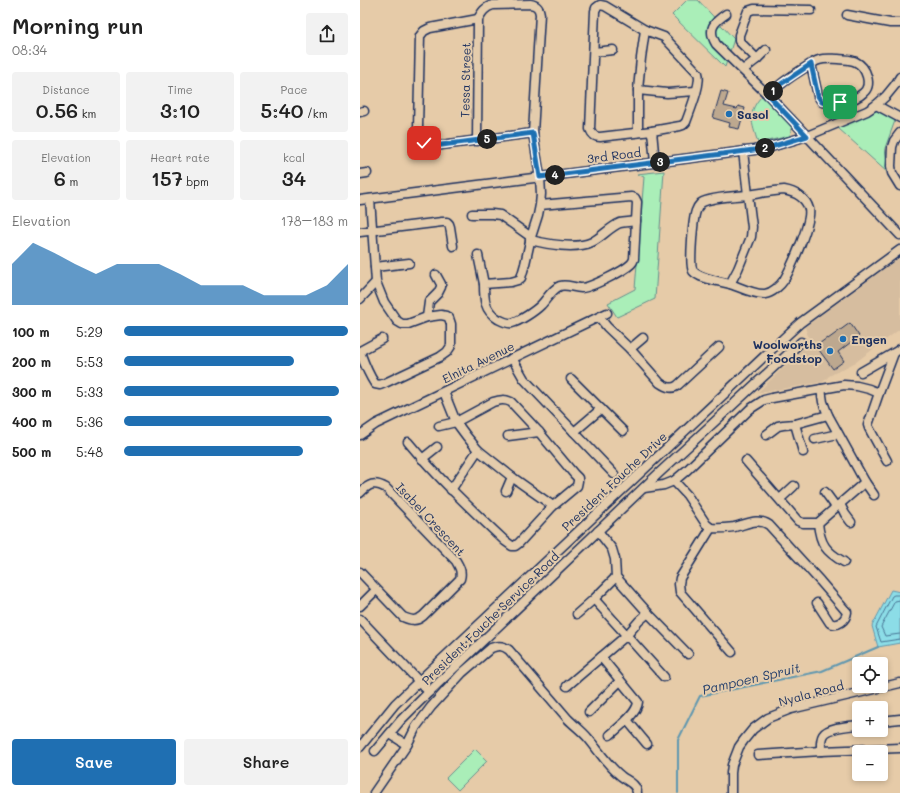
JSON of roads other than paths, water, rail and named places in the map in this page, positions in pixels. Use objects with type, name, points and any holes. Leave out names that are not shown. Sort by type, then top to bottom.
[{"type":"street","points":[[484,284],[511,282],[521,278],[540,205],[540,177],[533,133],[540,14],[539,9],[530,4],[493,5],[488,6],[478,19],[430,28],[424,31],[420,36],[418,128],[420,137],[426,145],[434,146],[533,133]]},
{"type":"street","points":[[602,5],[645,30],[664,37],[700,77],[686,122],[683,125],[652,131],[600,137],[595,136],[590,129],[594,52],[596,8],[602,5]]},
{"type":"street","points":[[757,58],[739,39],[739,35],[748,11],[751,9],[811,10]]},
{"type":"street","points":[[726,14],[717,20],[712,31],[712,38],[716,44],[768,95],[900,235]]},
{"type":"street","points":[[847,15],[890,23],[900,23]]},
{"type":"street","name":"Tessa Street","points":[[476,141],[478,19]]},
{"type":"street","points":[[638,132],[638,90],[645,30]]},
{"type":"street","points":[[594,52],[613,50]]},
{"type":"street","points":[[743,70],[766,50]]},
{"type":"street","points":[[768,95],[781,84],[811,64],[819,60],[827,59],[849,60],[860,64],[865,72],[868,85],[866,90],[862,94],[852,99],[833,103],[822,102],[818,96],[811,64]]},
{"type":"street","name":"3rd Road","points":[[360,200],[774,146],[807,136],[866,111],[886,96],[900,77]]},
{"type":"street","points":[[638,90],[667,93],[696,91]]},
{"type":"street","points":[[876,105],[900,118]]},
{"type":"street","points":[[652,131],[655,162]]},
{"type":"street","points":[[900,133],[894,141],[892,148],[891,166],[892,173],[900,186]]},
{"type":"street","points":[[730,284],[751,237],[752,227],[743,151]]},
{"type":"street","points":[[784,190],[792,191],[804,200],[809,208],[810,215],[791,266],[783,281],[772,292],[765,294],[759,294],[730,284],[701,276],[693,271],[691,258],[695,213],[696,209],[701,203],[711,199],[784,190]]},
{"type":"street","points":[[478,255],[484,284],[485,304],[488,310],[502,321],[513,323],[532,313],[561,286],[565,285],[584,288],[610,276],[630,264],[634,259],[637,202],[633,198],[540,205]]},
{"type":"street","points":[[370,199],[376,282],[384,302],[397,321],[402,324],[408,324],[427,317],[441,315],[446,316],[449,318],[451,346],[440,358],[380,385],[374,384],[360,352],[382,339]]},
{"type":"street","points":[[472,214],[500,215],[530,239],[547,244],[576,246],[582,246],[597,240],[620,223],[636,221]]},
{"type":"street","points":[[360,232],[447,222],[450,227],[453,246]]},
{"type":"street","name":"President Fouche Drive","points":[[360,747],[395,704],[787,335],[810,316],[900,250]]},
{"type":"street","points":[[374,267],[409,263]]},
{"type":"street","points":[[427,317],[429,302],[438,293],[441,287],[436,274]]},
{"type":"street","points":[[360,299],[376,282]]},
{"type":"street","name":"Elnita Avenue","points":[[360,435],[376,424],[607,313]]},
{"type":"street","points":[[599,317],[660,382],[667,387],[672,388],[678,385],[719,347]]},
{"type":"street","points":[[630,349],[643,338]]},
{"type":"street","name":"President Fouche Service Road","points":[[375,751],[401,720],[429,692],[598,531],[801,342]]},
{"type":"street","points":[[861,372],[897,351]]},
{"type":"street","points":[[887,462],[868,425],[879,393],[897,351]]},
{"type":"street","points":[[512,358],[524,379],[614,474]]},
{"type":"street","points":[[571,379],[624,431]]},
{"type":"street","points":[[644,488],[664,485],[674,481],[741,418],[764,400],[849,385],[879,393]]},
{"type":"street","points":[[821,389],[823,402],[828,415],[865,482],[874,495]]},
{"type":"street","points":[[444,392],[456,422],[466,437],[478,450],[512,477],[553,506]]},
{"type":"street","points":[[408,442],[451,490],[504,541],[512,546],[515,546],[522,541],[553,506],[577,486],[578,478],[511,402],[500,400],[493,402],[456,422],[439,426]]},
{"type":"street","points":[[574,432],[601,409]]},
{"type":"street","points":[[766,435],[778,426],[795,424],[828,415]]},
{"type":"street","points":[[795,424],[803,452]]},
{"type":"street","points":[[508,436],[539,432]]},
{"type":"street","points":[[815,439],[838,434]]},
{"type":"street","points":[[422,459],[437,447]]},
{"type":"street","points":[[451,490],[478,450]]},
{"type":"street","points":[[746,461],[798,521],[802,523],[818,523],[865,482]]},
{"type":"street","points":[[506,491],[512,477]]},
{"type":"street","points":[[674,481],[687,495],[706,524],[711,528],[720,529],[757,521],[766,522],[847,612],[846,617],[836,625],[830,623],[816,603]]},
{"type":"street","name":"Isabel Crescent","points":[[360,493],[371,484],[378,484],[386,488],[456,561],[461,570],[460,579],[419,619],[414,620],[409,620],[403,617],[360,572]]},
{"type":"street","points":[[780,499],[794,486]]},
{"type":"street","points":[[825,492],[851,522]]},
{"type":"street","points":[[818,523],[819,536],[824,545],[833,556],[844,562]]},
{"type":"street","points":[[711,528],[680,578],[679,588],[680,592],[732,652]]},
{"type":"street","points":[[598,531],[612,549],[615,558],[616,578],[688,654]]},
{"type":"street","points":[[577,614],[616,578]]},
{"type":"street","points":[[360,606],[376,590]]},
{"type":"street","points":[[594,599],[664,677]]},
{"type":"street","points":[[567,686],[627,635],[648,613]]},
{"type":"street","points":[[360,619],[429,692]]},
{"type":"street","points":[[374,793],[407,745],[416,727],[427,712],[462,673],[491,648],[496,646],[505,647],[509,650],[568,719],[583,732],[604,759],[616,772],[634,786],[638,793]]},
{"type":"street","points":[[601,657],[638,702],[637,707],[627,720],[610,735]]},
{"type":"street","points":[[589,712],[620,680]]},
{"type":"street","name":"Nyala Road","points":[[731,793],[732,765],[739,747],[753,729],[768,718],[791,709],[900,683]]},
{"type":"street","points":[[888,720],[900,718]]},
{"type":"street","points":[[627,720],[647,744]]},
{"type":"street","points":[[821,751],[822,738],[825,733],[830,730],[852,726]]},
{"type":"street","points":[[390,734],[407,745]]},
{"type":"street","points":[[758,755],[900,748]]},
{"type":"water","points":[[891,590],[900,592],[900,643],[878,647],[872,626]]},
{"type":"waterway","name":"Pampoen Spruit","points":[[678,793],[678,740],[700,696],[822,671],[878,647]]},
{"type":"place","name":"Sasol","points":[[729,114]]},
{"type":"place","name":"Engen","points":[[843,339]]},
{"type":"place","name":"Woolworths Foodstop","points":[[830,351]]}]
